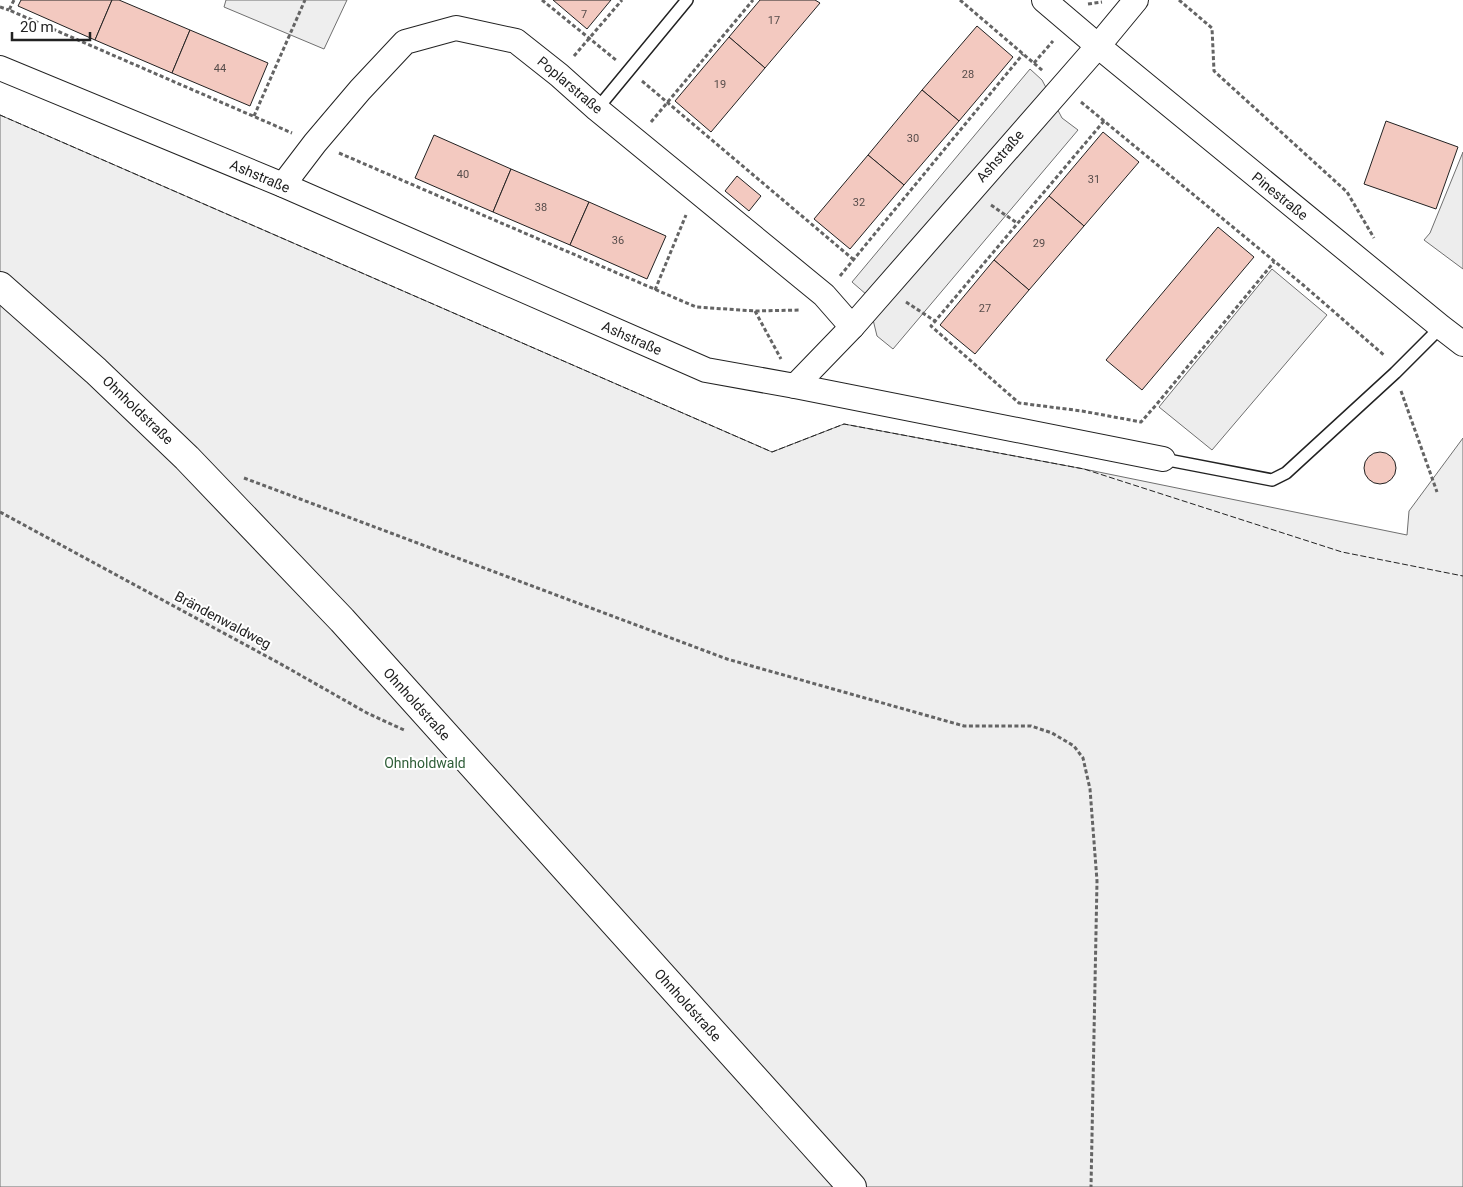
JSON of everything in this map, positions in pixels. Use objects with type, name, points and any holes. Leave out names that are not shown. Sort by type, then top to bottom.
[{"type":"main road","name":"Ohnholdstraße","points":[[0,286],[96,371],[188,458],[342,620],[852,1187]]},
{"type":"street","name":"Pinestraße","points":[[1044,0],[1463,344]]},
{"type":"street","name":"Ashstraße","points":[[0,68],[283,185],[706,370],[795,386],[886,289],[1136,0]]},
{"type":"street","name":"Poplarstraße","points":[[283,185],[315,143],[360,90],[405,42],[456,28],[516,41],[824,295],[852,327]]},
{"type":"street","points":[[795,386],[1163,459]]},
{"type":"lane","points":[[597,108],[687,0]]},
{"type":"lane","points":[[1163,459],[1272,480],[1286,473],[1395,373],[1441,327]]},
{"type":"path","points":[[10,10],[14,0]]},
{"type":"path","points":[[254,116],[305,0]]},
{"type":"path","points":[[542,0],[629,70],[854,260]]},
{"type":"path","points":[[559,75],[622,0]]},
{"type":"path","points":[[636,140],[754,0]]},
{"type":"path","points":[[960,0],[1385,356],[1395,373],[1437,492]]},
{"type":"path","points":[[1179,0],[1212,28],[1214,71],[1347,192],[1376,240]]},
{"type":"path","points":[[0,7],[696,307],[755,311],[811,310],[1023,54]]},
{"type":"path","points":[[1104,120],[931,326],[1019,403],[1082,411],[1141,422],[1274,262]]},
{"type":"path","points":[[970,191],[1018,223]]},
{"type":"path","points":[[655,290],[690,207]]},
{"type":"path","points":[[886,289],[935,321]]},
{"type":"path","points":[[755,311],[795,386]]},
{"type":"path","points":[[244,478],[727,659],[964,726],[1032,726],[1052,732],[1074,746],[1083,758],[1090,789],[1097,881],[1091,1187]]},
{"type":"path","name":"Brändenwaldweg","points":[[0,512],[367,713],[402,730],[441,730]]},
{"type":"green space","points":[[226,0],[347,0],[324,49],[224,7]]},
{"type":"green space","name":"Ohnholdwald","points":[[0,115],[772,452],[844,424],[1084,469],[1407,535],[1409,511],[1463,438],[1463,1187],[0,1187]]},
{"type":"shaded area","points":[[1030,69],[1042,80],[1062,118],[1078,130],[893,349],[877,336],[867,295],[852,282]]},
{"type":"shaded area","points":[[1463,152],[1463,269],[1424,240],[1430,233]]},
{"type":"shaded area","points":[[1272,269],[1327,315],[1212,450],[1159,407]]},
{"type":"building","points":[[21,0],[112,0],[95,40],[18,6]]},
{"type":"building","points":[[112,0],[119,0],[190,30],[172,73],[95,40]]},
{"type":"building","points":[[553,0],[611,0],[587,29]]},
{"type":"building","points":[[760,0],[815,0],[820,3],[765,68],[729,37]]},
{"type":"building","points":[[977,26],[1013,57],[959,121],[922,90]]},
{"type":"building","points":[[190,30],[268,63],[250,106],[172,73]]},
{"type":"building","points":[[729,37],[765,68],[711,132],[675,101]]},
{"type":"building","points":[[922,90],[959,121],[904,185],[868,155]]},
{"type":"building","points":[[1386,121],[1458,147],[1436,209],[1364,184]]},
{"type":"building","points":[[1103,132],[1139,162],[1084,226],[1049,196]]},
{"type":"building","points":[[434,135],[511,169],[493,212],[415,178]]},
{"type":"building","points":[[868,155],[904,185],[850,249],[814,219]]},
{"type":"building","points":[[511,169],[589,202],[570,245],[493,212]]},
{"type":"building","points":[[737,176],[761,196],[749,211],[725,191]]},
{"type":"building","points":[[1049,196],[1084,226],[1029,290],[994,260]]},
{"type":"building","points":[[589,202],[666,236],[647,279],[570,245]]},
{"type":"building","points":[[1218,227],[1254,257],[1142,390],[1106,360]]},
{"type":"building","points":[[994,260],[1029,290],[975,354],[940,325]]},
{"type":"building","points":[[1380,452],[1386,453],[1391,457],[1395,462],[1395,474],[1391,479],[1386,483],[1380,484],[1374,483],[1369,479],[1365,474],[1364,468],[1365,462],[1369,457],[1374,453]]},
{"type":"fence","points":[[0,115],[772,452],[844,424],[1084,469],[1342,552],[1463,576]]}]
